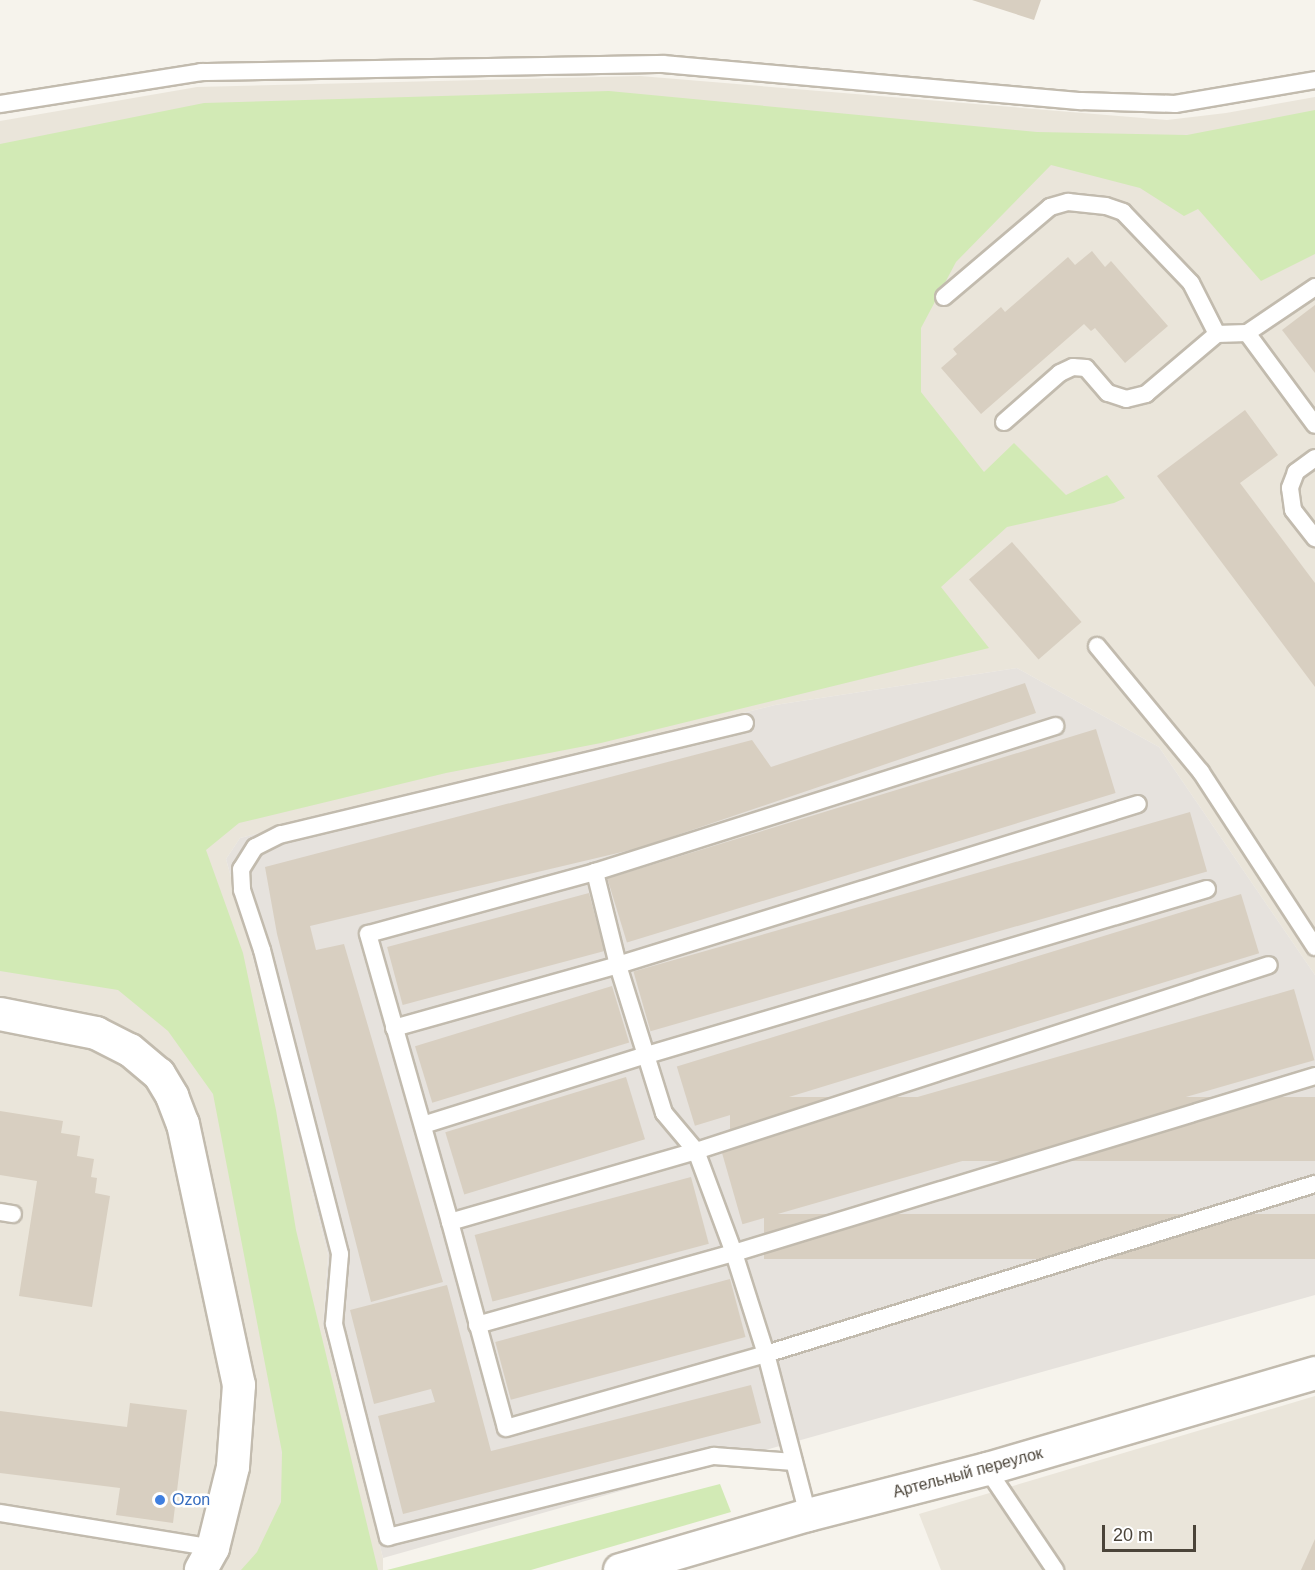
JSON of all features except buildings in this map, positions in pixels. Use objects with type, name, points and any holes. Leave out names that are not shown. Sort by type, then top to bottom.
[{"type":"street","points":[[0,1014],[96,1033],[130,1050],[159,1074],[172,1096],[183,1124],[239,1385],[233,1467],[207,1559]]},
{"type":"street","name":"Артельный переулок","points":[[621,1570],[808,1515],[987,1469],[1315,1372]]},
{"type":"lane","points":[[0,104],[40,95],[213,71],[663,63],[1081,101],[1175,104],[1315,80]]},
{"type":"lane","points":[[944,297],[1050,207],[1068,202],[1106,206],[1123,212],[1191,283],[1217,334]]},
{"type":"lane","points":[[1004,422],[1060,373],[1073,367],[1086,368],[1108,393],[1126,399],[1146,394],[1217,334],[1247,333],[1315,287]]},
{"type":"lane","points":[[1247,333],[1315,425]]},
{"type":"lane","points":[[1315,458],[1296,472],[1290,488],[1293,510],[1315,538]]},
{"type":"lane","points":[[1097,646],[1201,772],[1315,948]]},
{"type":"lane","points":[[745,723],[281,834],[255,847],[241,869],[242,890],[262,950],[340,1254],[334,1324],[388,1537],[714,1456],[794,1462]]},
{"type":"lane","points":[[1055,726],[595,872],[368,934],[506,1428],[766,1354],[1315,1184]]},
{"type":"lane","points":[[394,1028],[618,964],[1138,804]]},
{"type":"lane","points":[[595,872],[618,964],[664,1113],[696,1151],[734,1253],[766,1354],[808,1515]]},
{"type":"lane","points":[[423,1125],[647,1055],[1207,889]]},
{"type":"lane","points":[[450,1222],[696,1151],[1269,965]]},
{"type":"lane","points":[[477,1325],[734,1253],[1315,1076]]},
{"type":"lane","points":[[987,1469],[1055,1570]]},
{"type":"lane","points":[[0,1513],[207,1559]]},
{"type":"shaded area","points":[[640,76],[1167,120],[1226,113],[1315,97],[1315,975],[1159,747],[1017,668],[775,705],[240,838],[226,859],[328,1255],[323,1325],[383,1558],[383,1570],[0,1570],[0,121],[197,87]]},
{"type":"shaded area","points":[[1017,668],[1159,747],[1315,975],[1315,1295],[383,1558],[323,1325],[328,1255],[226,859],[240,838],[775,705]]},
{"type":"shaded area","points":[[1315,1396],[1315,1570],[941,1570],[919,1514]]},
{"type":"green space","points":[[609,91],[1037,132],[1187,135],[1315,110],[1315,254],[1261,281],[1198,209],[1184,216],[1140,188],[1051,165],[956,262],[921,328],[921,392],[984,472],[1014,443],[1066,495],[1107,475],[1125,498],[1114,503],[1007,527],[941,587],[989,648],[601,743],[446,773],[239,823],[206,850],[243,953],[276,1110],[296,1230],[378,1570],[241,1570],[257,1552],[281,1502],[282,1452],[213,1094],[168,1031],[118,990],[0,971],[0,144],[204,103]]},
{"type":"green space","points":[[720,1484],[731,1512],[531,1570],[387,1570]]},
{"type":"place","name":"Ozon","points":[[160,1500]]}]
